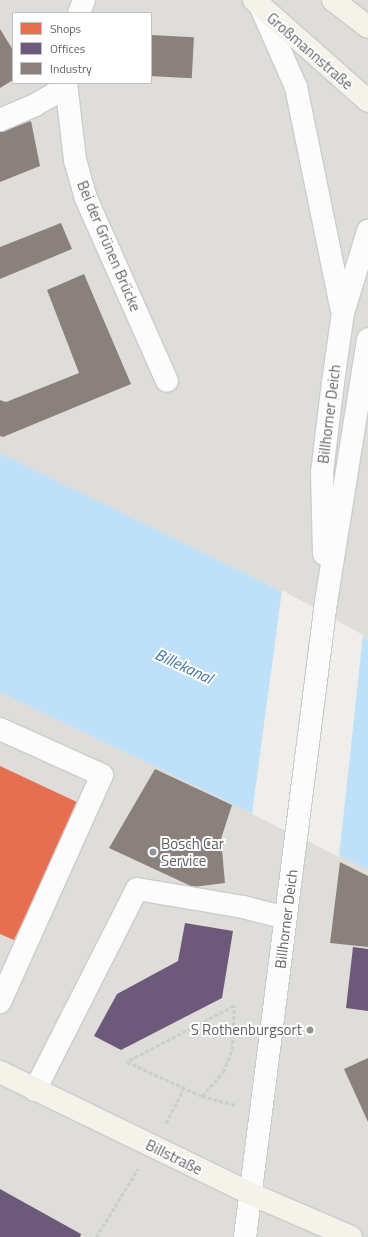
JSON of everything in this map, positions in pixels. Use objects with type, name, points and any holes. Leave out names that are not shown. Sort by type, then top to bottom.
[{"type":"main road","points":[[333,0],[368,27]]},
{"type":"main road","name":"Großmannstraße","points":[[258,5],[368,101]]},
{"type":"main road","name":"Billstraße","points":[[0,1072],[250,1194],[351,1237]]},
{"type":"street","points":[[79,12],[84,0]]},
{"type":"street","points":[[258,5],[296,86],[343,314]]},
{"type":"street","points":[[0,120],[35,105],[66,85]]},
{"type":"street","name":"Bei der Grünen Brücke","points":[[66,85],[75,160],[85,196],[167,381]]},
{"type":"street","name":"Billhorner Deich","points":[[326,602],[322,472],[343,314],[368,231]]},
{"type":"street","name":"Billhorner Deich","points":[[245,1237],[326,602],[348,473],[357,392],[368,339]]},
{"type":"street","points":[[0,729],[102,775],[0,1002]]},
{"type":"street","points":[[35,1090],[137,889],[242,907],[286,918]]},
{"type":"path","points":[[202,1096],[223,1072],[232,1050],[234,1006],[127,1062],[202,1096],[221,1103]]},
{"type":"shaded area","points":[[0,0],[368,0],[368,640],[263,582],[0,453]]},
{"type":"shaded area","points":[[0,692],[368,869],[368,1237],[0,1237]]},
{"type":"water","name":"Billekanal","points":[[0,453],[263,582],[368,640],[368,869],[0,692]]},
{"type":"pier","points":[[282,590],[363,635],[339,857],[252,814]]},
{"type":"building: Shops","points":[[0,766],[79,803],[14,940],[0,934]]},
{"type":"building: Offices","points":[[185,923],[233,931],[222,998],[121,1050],[94,1036],[117,994],[178,961]]},
{"type":"building: Offices","points":[[353,947],[368,949],[368,1011],[346,1008]]},
{"type":"building: Offices","points":[[0,1189],[81,1234],[80,1237],[0,1237]]},
{"type":"building: Industry","points":[[0,29],[12,48],[12,81],[0,88]]},
{"type":"building: Industry","points":[[152,35],[194,37],[192,78],[152,76]]},
{"type":"building: Industry","points":[[31,121],[40,166],[0,182],[0,132]]},
{"type":"building: Industry","points":[[61,223],[72,249],[0,279],[0,247]]},
{"type":"building: Industry","points":[[84,274],[131,384],[3,437],[0,436],[0,400],[6,402],[79,373],[47,290]]},
{"type":"building: Industry","points":[[155,769],[232,805],[221,839],[225,883],[193,887],[109,848]]},
{"type":"building: Industry","points":[[340,862],[368,876],[368,947],[330,943]]},
{"type":"building: Industry","points":[[368,1058],[368,1122],[344,1069]]},
{"type":"place","name":"Bosch Car Service","points":[[153,852]]},
{"type":"place","name":"S Rothenburgsort","points":[[310,1030]]}]
